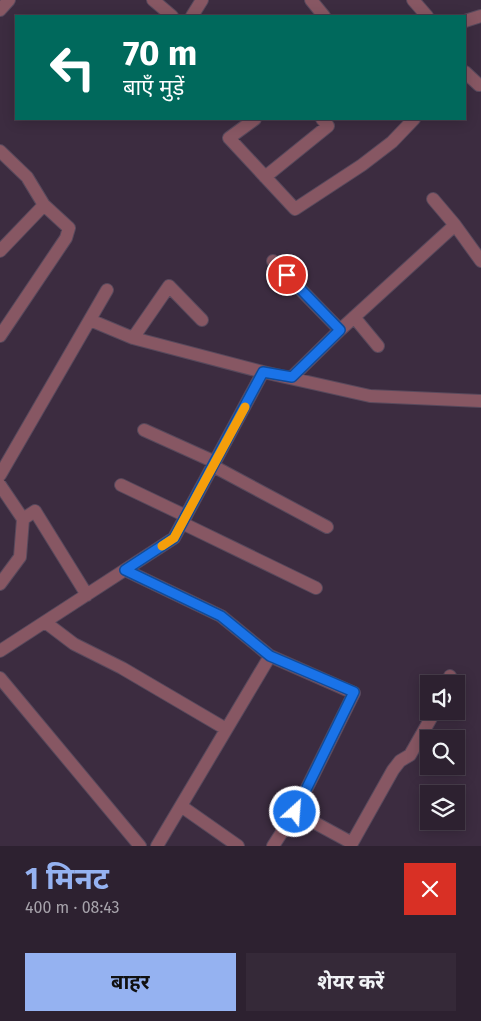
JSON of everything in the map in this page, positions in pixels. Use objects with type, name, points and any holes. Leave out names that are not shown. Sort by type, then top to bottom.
[{"type":"street","points":[[0,10],[9,0]]},
{"type":"street","points":[[153,0],[171,15]]},
{"type":"street","points":[[193,15],[202,0]]},
{"type":"street","points":[[310,0],[323,15]]},
{"type":"street","points":[[413,0],[426,15]]},
{"type":"street","points":[[466,22],[481,16]]},
{"type":"street","points":[[466,73],[479,85]]},
{"type":"street","points":[[254,120],[229,138],[292,208],[299,208],[362,165],[392,142],[413,120]]},
{"type":"street","points":[[265,177],[328,126],[323,120]]},
{"type":"street","points":[[0,336],[66,238],[69,228],[44,205],[27,177],[3,160]]},
{"type":"street","points":[[433,199],[481,261]]},
{"type":"street","points":[[0,251],[44,205]]},
{"type":"street","points":[[292,377],[354,316],[455,225]]},
{"type":"street","points":[[273,261],[340,330]]},
{"type":"street","points":[[133,338],[169,286],[202,320]]},
{"type":"street","points":[[0,475],[107,290]]},
{"type":"street","points":[[354,316],[378,346]]},
{"type":"street","points":[[90,320],[133,338],[263,372],[370,396],[481,401]]},
{"type":"street","points":[[0,651],[174,538],[263,372]]},
{"type":"street","points":[[144,430],[214,464],[327,528]]},
{"type":"street","points":[[121,485],[316,588]]},
{"type":"street","points":[[0,486],[23,520],[20,557],[0,584]]},
{"type":"street","points":[[23,520],[36,512],[87,595]]},
{"type":"street","points":[[125,570],[221,616],[270,656],[354,692],[295,812],[273,846]]},
{"type":"street","points":[[45,622],[74,644],[122,668],[226,729]]},
{"type":"street","points":[[157,846],[270,656]]},
{"type":"street","points":[[0,678],[140,846]]},
{"type":"street","points":[[295,812],[352,843],[393,770],[400,760],[410,755],[430,720]]},
{"type":"street","points":[[181,806],[238,846]]},
{"type":"slow traffic","points":[[162,546],[174,538],[245,407]]},
{"type":"route","points":[[287,275],[340,330],[292,377],[263,372],[174,538],[125,570],[221,616],[270,656],[354,692],[295,812]]}]
